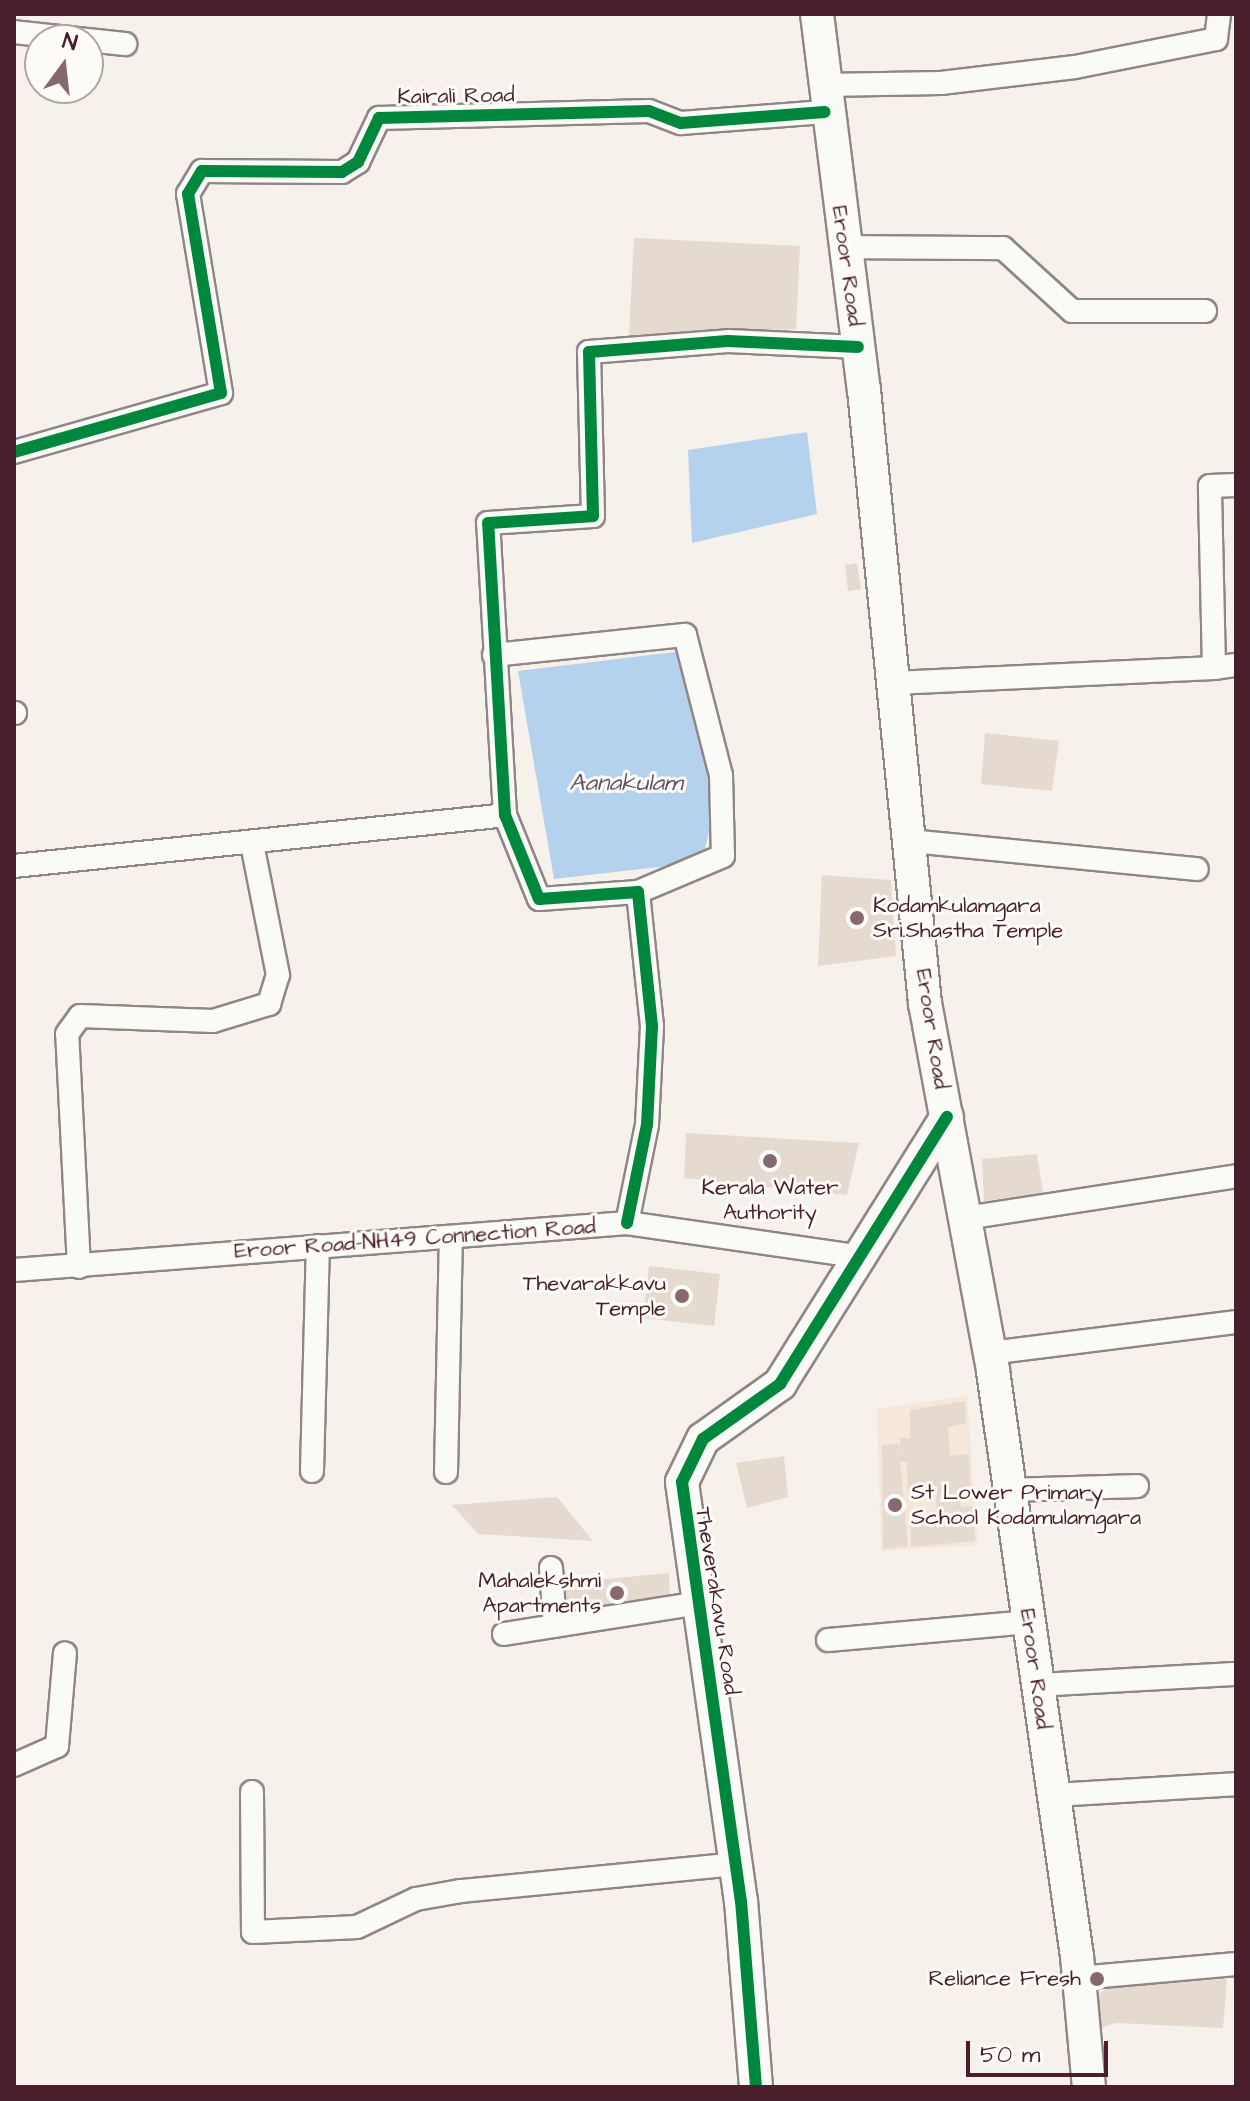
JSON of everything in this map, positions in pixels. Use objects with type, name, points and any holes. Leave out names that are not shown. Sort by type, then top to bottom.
[{"type":"main road","name":"Eroor Road","points":[[817,14],[824,99],[858,347],[925,1003],[990,1353],[1079,1978],[1089,2087]]},
{"type":"main road","name":"Theverakavu Road","points":[[756,2087],[735,1864],[682,1503],[690,1453],[780,1384],[947,1117]]},
{"type":"street","points":[[824,99],[1075,67],[1216,39],[1219,14]]},
{"type":"street","points":[[14,32],[125,44]]},
{"type":"street","name":"Kairali Road","points":[[14,452],[221,393],[188,194],[202,171],[342,172],[358,162],[379,118],[649,111],[681,123],[824,99]]},
{"type":"street","points":[[845,247],[1003,248],[1072,311],[1205,311]]},
{"type":"street","points":[[494,655],[685,635],[721,775],[723,856],[638,892],[539,899],[505,815],[494,655],[488,523],[593,516],[589,352],[728,341],[858,347]]},
{"type":"street","points":[[894,683],[1225,666],[1210,486],[1236,485]]},
{"type":"street","points":[[14,866],[252,844],[505,815]]},
{"type":"street","points":[[910,841],[1197,869]]},
{"type":"street","points":[[79,1267],[67,1034],[80,1016],[213,1021],[269,1004],[278,975],[252,844]]},
{"type":"street","points":[[627,1223],[647,1125],[652,1026],[638,892]]},
{"type":"street","points":[[966,1218],[1236,1176]]},
{"type":"street","name":"Eroor Road-NH49 Connection Road","points":[[14,1270],[627,1223],[862,1257]]},
{"type":"street","points":[[446,1472],[451,1237]]},
{"type":"street","points":[[312,1471],[318,1246]]},
{"type":"street","points":[[990,1353],[1236,1322]]},
{"type":"street","points":[[1010,1490],[1137,1486]]},
{"type":"street","points":[[551,1568],[555,1626]]},
{"type":"street","points":[[504,1634],[699,1603]]},
{"type":"street","points":[[828,1640],[1029,1622]]},
{"type":"street","points":[[14,1765],[57,1746],[65,1653]]},
{"type":"street","points":[[1038,1685],[1236,1674]]},
{"type":"street","points":[[1053,1795],[1236,1784]]},
{"type":"street","points":[[252,1792],[253,1932],[357,1927],[416,1899],[461,1891],[735,1864]]},
{"type":"street","points":[[1079,1978],[1236,1964]]},
{"type":"shaded area","points":[[967,1396],[978,1545],[881,1551],[877,1409]]},
{"type":"water","points":[[807,432],[817,514],[692,543],[688,450]]},
{"type":"water","name":"Aanakulam","points":[[683,651],[717,797],[702,862],[554,879],[518,671]]},
{"type":"building","points":[[634,238],[800,246],[796,329],[629,335]]},
{"type":"building","points":[[857,563],[861,589],[848,591],[845,565]]},
{"type":"building","points":[[985,733],[1059,741],[1052,791],[981,784]]},
{"type":"building","name":"Kodamkulamgara Sri.Shastha Temple","points":[[822,875],[891,880],[896,956],[818,966]]},
{"type":"building","name":"Kerala Water Authority","points":[[686,1133],[859,1143],[847,1195],[684,1178]]},
{"type":"building","points":[[1037,1154],[1043,1193],[984,1201],[982,1159]]},
{"type":"building","name":"Thevarakkavu Temple","points":[[649,1266],[720,1274],[714,1326],[643,1318]]},
{"type":"building","points":[[965,1401],[966,1423],[948,1427],[950,1456],[969,1454],[970,1486],[960,1488],[961,1507],[973,1506],[975,1541],[911,1547],[911,1520],[937,1518],[936,1490],[908,1493],[907,1462],[900,1461],[908,1546],[883,1549],[882,1445],[899,1443],[900,1456],[900,1438],[910,1438],[910,1410]]},
{"type":"building","points":[[784,1456],[788,1497],[747,1508],[736,1463]]},
{"type":"building","points":[[557,1497],[593,1541],[478,1534],[452,1505]]},
{"type":"building","name":"Mahalekshmi Apartments","points":[[669,1573],[670,1603],[567,1616],[564,1583]]},
{"type":"building","points":[[1227,1979],[1223,2028],[1116,2023],[1097,2029],[1091,1999],[1108,1988]]},
{"type":"cycle path","points":[[14,452],[221,393],[188,194],[202,171],[342,172],[358,162],[379,118],[649,111],[681,123],[825,112]]},
{"type":"cycle path","points":[[627,1223],[647,1125],[652,1026],[638,892],[539,899],[505,815],[488,523],[593,516],[589,352],[728,341],[858,347]]},
{"type":"cycle path","points":[[756,2087],[741,1902],[682,1482],[703,1439],[780,1384],[947,1117]]},
{"type":"place","name":"Kodamkulamgara Sri.Shastha Temple","points":[[857,918]]},
{"type":"place","name":"Kerala Water Authority","points":[[770,1161]]},
{"type":"place","name":"Thevarakkavu Temple","points":[[682,1296]]},
{"type":"place","name":"St Lower Primary School Kodamulamgara","points":[[895,1505]]},
{"type":"place","name":"Mahalekshmi Apartments","points":[[617,1593]]},
{"type":"place","name":"Reliance Fresh","points":[[1097,1979]]}]
